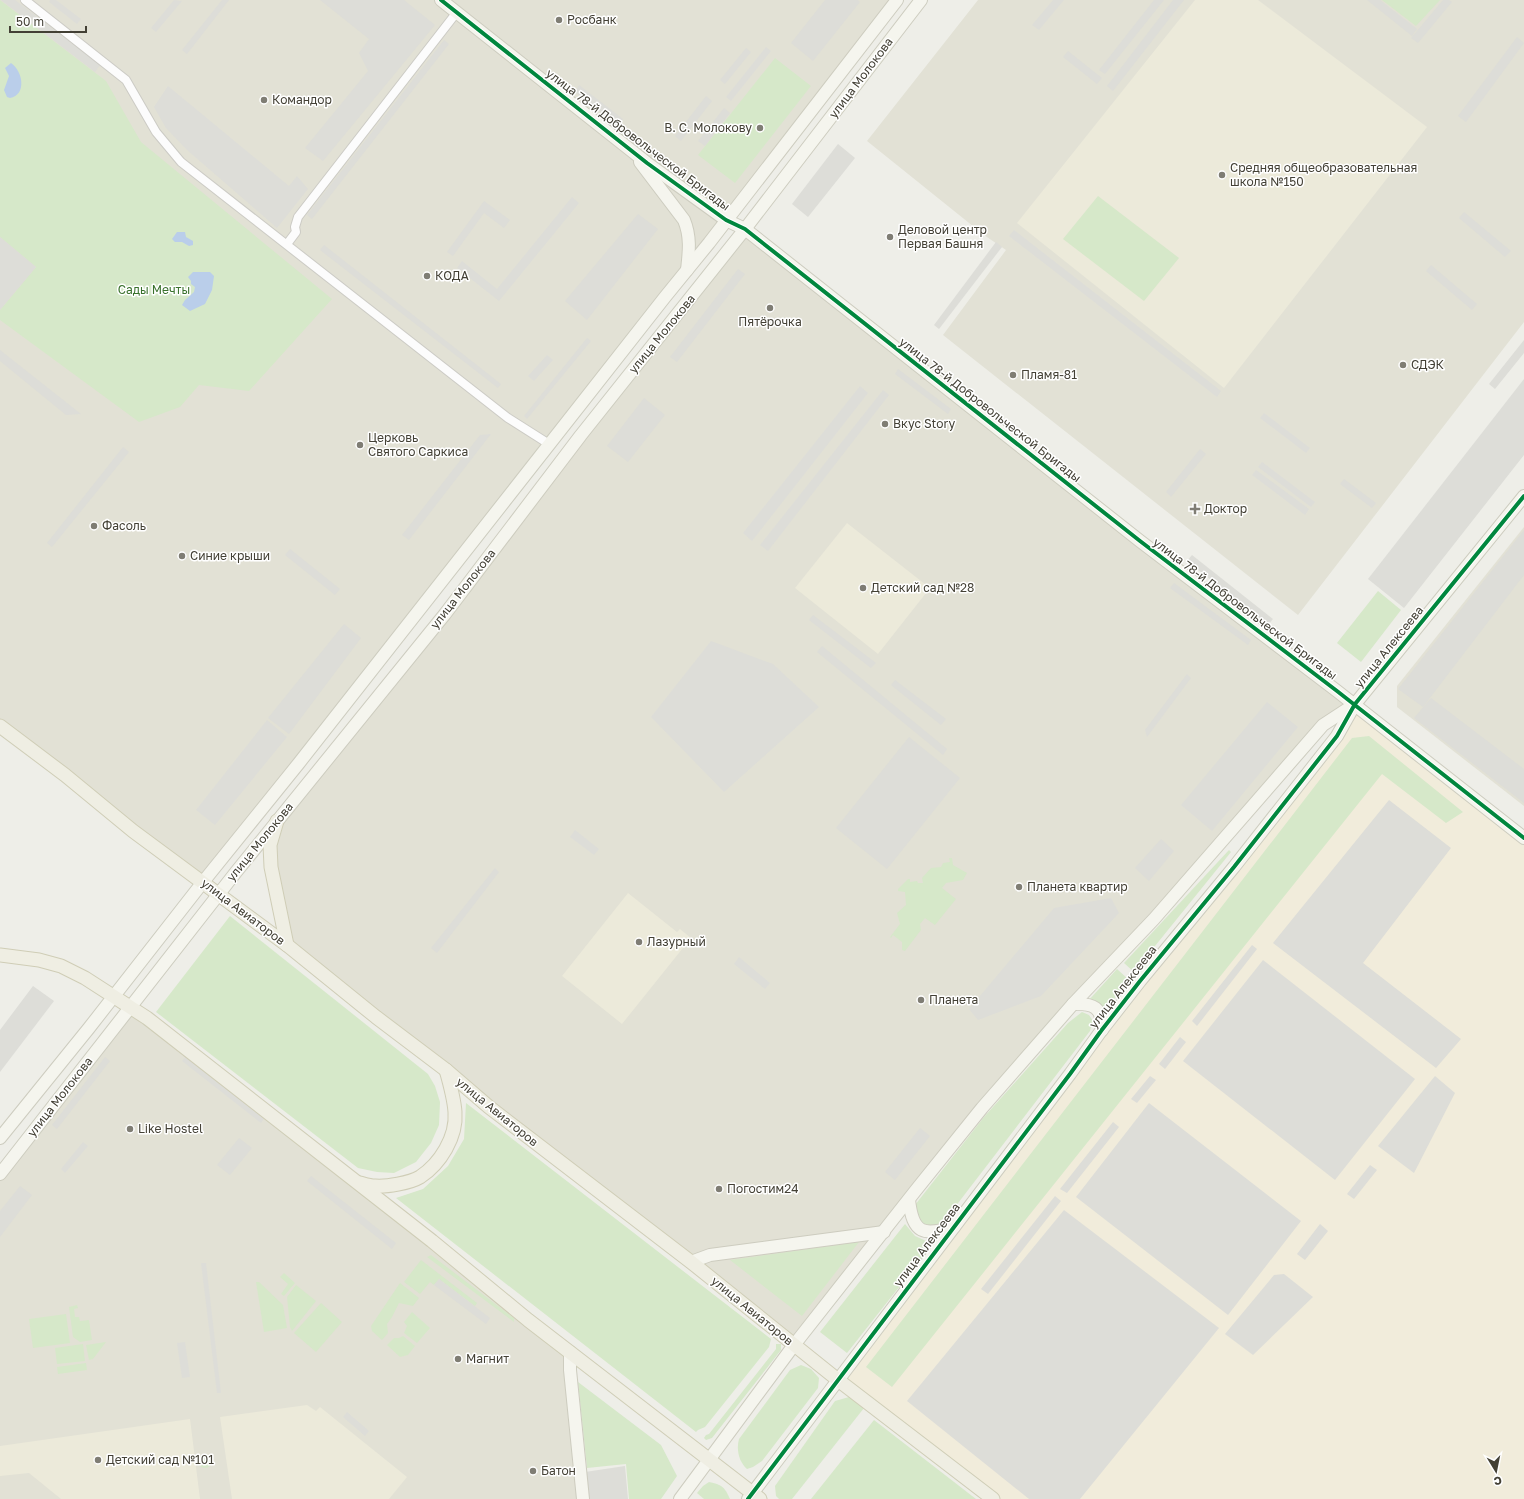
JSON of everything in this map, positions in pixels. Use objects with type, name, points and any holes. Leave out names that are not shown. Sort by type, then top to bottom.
[{"type":"main road","name":"улица Авиаторов","points":[[0,726],[133,831],[287,945],[376,1017],[446,1070],[489,1107],[691,1262],[838,1380],[993,1499]]},
{"type":"main road","points":[[277,821],[270,844],[271,867],[287,945]]},
{"type":"main road","points":[[0,955],[38,960],[61,966],[85,978],[147,1018],[432,1241],[528,1320],[709,1460],[754,1497]]},
{"type":"main road","points":[[358,1183],[375,1186],[395,1184],[419,1177],[438,1162],[450,1142],[455,1114],[451,1088],[446,1070]]},
{"type":"street","points":[[25,0],[126,80],[156,132],[181,162],[508,418],[549,444]]},
{"type":"street","name":"улица 78-й Добровольческой Бригады","points":[[441,0],[629,148],[726,220],[745,229],[1140,541],[1355,704],[1524,838]]},
{"type":"street","name":"улица Молокова","points":[[0,1138],[89,1028],[113,995],[202,882],[299,763],[898,0]]},
{"type":"street","name":"улица Молокова","points":[[0,1174],[277,821],[445,614],[581,435],[745,229],[920,0]]},
{"type":"street","points":[[287,244],[296,232],[295,226],[298,217],[457,12]]},
{"type":"street","points":[[629,148],[684,220],[688,230],[689,241],[687,270]]},
{"type":"street","name":"улица Алексеева","points":[[754,1497],[838,1380],[1102,1030],[1234,867],[1337,736],[1355,704],[1524,496]]},
{"type":"street","name":"улица Алексеева","points":[[680,1499],[794,1345],[982,1108],[1072,1004],[1154,919],[1324,725],[1355,704]]},
{"type":"street","points":[[1072,1004],[1091,1005],[1098,1010],[1102,1020],[1102,1030]]},
{"type":"street","points":[[909,1200],[912,1220],[914,1224],[920,1228],[928,1232],[940,1231],[954,1227]]},
{"type":"street","points":[[691,1262],[710,1255],[884,1232]]},
{"type":"street","points":[[570,1352],[570,1370],[583,1499]]},
{"type":"shaded area","points":[[0,0],[897,0],[203,882],[0,726]]},
{"type":"shaded area","points":[[1,0],[15,0],[100,65],[95,72]]},
{"type":"shaded area","points":[[50,0],[56,0],[81,19],[77,24],[49,2]]},
{"type":"shaded area","points":[[174,0],[182,1],[156,32],[151,28]]},
{"type":"shaded area","points":[[222,0],[229,0],[187,54],[182,50]]},
{"type":"shaded area","points":[[320,0],[404,0],[435,25],[323,161],[305,148],[368,71],[359,53],[369,39]]},
{"type":"shaded area","points":[[825,0],[858,0],[860,2],[813,61],[791,43]]},
{"type":"shaded area","points":[[978,0],[1524,0],[1524,322],[1298,615],[943,335],[1006,250],[984,235],[867,141]]},
{"type":"shaded area","points":[[1053,0],[1064,0],[1039,30],[1032,25]]},
{"type":"shaded area","points":[[1154,0],[1164,0],[1105,74],[1099,70]]},
{"type":"shaded area","points":[[1173,0],[1184,0],[1113,91],[1107,86]]},
{"type":"shaded area","name":"Средняя общеобразовательная школа №150","points":[[1195,0],[1258,0],[1427,127],[1224,388],[1017,223]]},
{"type":"shaded area","points":[[1367,0],[1380,0],[1417,29],[1412,36]]},
{"type":"shaded area","points":[[1443,0],[1449,0],[1452,2],[1418,43],[1411,38]]},
{"type":"shaded area","points":[[1517,37],[1524,43],[1466,122],[1458,116]]},
{"type":"shaded area","points":[[444,40],[449,44],[312,219],[307,215]]},
{"type":"shaded area","points":[[766,47],[771,51],[731,101],[726,97]]},
{"type":"shaded area","points":[[746,48],[751,52],[725,84],[720,80]]},
{"type":"shaded area","points":[[1068,51],[1102,78],[1097,84],[1063,57]]},
{"type":"shaded area","points":[[579,85],[623,119],[618,126],[575,92]]},
{"type":"shaded area","points":[[168,86],[289,186],[297,176],[308,189],[277,228],[187,150],[166,128],[154,107]]},
{"type":"shaded area","points":[[706,96],[712,101],[681,141],[675,136]]},
{"type":"shaded area","points":[[724,108],[730,113],[705,146],[698,141]]},
{"type":"shaded area","points":[[838,144],[855,158],[808,217],[792,204]]},
{"type":"shaded area","points":[[572,197],[579,203],[499,301],[457,268],[462,261],[497,289]]},
{"type":"shaded area","points":[[484,201],[510,220],[504,228],[484,213],[453,256],[447,252]]},
{"type":"shaded area","points":[[1464,212],[1511,251],[1505,257],[1459,218]]},
{"type":"shaded area","points":[[638,214],[658,229],[587,320],[565,301]]},
{"type":"shaded area","points":[[745,229],[1355,704],[1323,725],[1072,1004],[794,1345],[287,945],[275,889],[277,821]]},
{"type":"shaded area","points":[[1014,230],[1221,391],[1217,397],[1009,236]]},
{"type":"shaded area","points":[[0,237],[36,267],[0,310]]},
{"type":"shaded area","points":[[996,242],[1002,247],[939,329],[934,325]]},
{"type":"shaded area","points":[[324,245],[501,384],[498,388],[320,250]]},
{"type":"shaded area","points":[[1431,265],[1477,304],[1472,310],[1426,271]]},
{"type":"shaded area","points":[[738,269],[745,274],[677,362],[670,357]]},
{"type":"shaded area","points":[[587,338],[591,341],[527,419],[524,416]]},
{"type":"shaded area","points":[[1524,340],[1524,353],[1495,389],[1489,384]]},
{"type":"shaded area","points":[[0,350],[81,414],[66,415],[0,361]]},
{"type":"shaded area","points":[[547,355],[553,360],[534,381],[528,376]]},
{"type":"shaded area","points":[[898,369],[951,409],[948,414],[895,374]]},
{"type":"shaded area","points":[[1524,379],[1524,455],[1404,608],[1368,579]]},
{"type":"shaded area","points":[[860,386],[868,393],[752,541],[743,533]]},
{"type":"shaded area","points":[[883,390],[889,395],[768,551],[760,545]]},
{"type":"shaded area","points":[[644,398],[665,415],[628,462],[607,446]]},
{"type":"shaded area","points":[[1264,413],[1310,448],[1306,453],[1260,418]]},
{"type":"shaded area","points":[[491,434],[409,540],[402,535],[480,435]]},
{"type":"shaded area","points":[[123,447],[129,452],[52,547],[47,543]]},
{"type":"shaded area","points":[[1200,449],[1206,454],[1171,497],[1166,492]]},
{"type":"shaded area","points":[[1262,462],[1315,502],[1311,507],[1258,467]]},
{"type":"shaded area","points":[[1256,470],[1309,509],[1305,515],[1252,475]]},
{"type":"shaded area","points":[[1344,479],[1376,503],[1372,508],[1340,484]]},
{"type":"shaded area","name":"Детский сад №28","points":[[847,523],[930,588],[878,654],[795,588]]},
{"type":"shaded area","points":[[1524,527],[1524,806],[1397,707],[1397,686]]},
{"type":"shaded area","points":[[1524,530],[1524,575],[1423,707],[1398,689]]},
{"type":"shaded area","points":[[290,549],[340,589],[335,595],[285,555]]},
{"type":"shaded area","points":[[1192,555],[1273,619],[1268,625],[1187,561]]},
{"type":"shaded area","points":[[1174,583],[1251,640],[1248,645],[1170,588]]},
{"type":"shaded area","points":[[813,615],[876,663],[871,668],[809,620]]},
{"type":"shaded area","points":[[344,624],[361,638],[289,734],[268,718]]},
{"type":"shaded area","points":[[711,641],[773,664],[819,707],[724,792],[651,717]]},
{"type":"shaded area","points":[[822,646],[947,749],[943,755],[817,652]]},
{"type":"shaded area","points":[[1187,674],[1191,678],[1147,737],[1145,730]]},
{"type":"shaded area","points":[[895,680],[946,719],[941,725],[891,685]]},
{"type":"shaded area","points":[[1431,698],[1524,769],[1524,803],[1414,718]]},
{"type":"shaded area","points":[[1267,702],[1298,727],[1212,831],[1181,805]]},
{"type":"shaded area","points":[[1355,704],[1524,838],[1524,1499],[993,1499],[838,1380]]},
{"type":"shaded area","points":[[267,720],[287,737],[215,825],[196,810]]},
{"type":"shaded area","points":[[909,737],[960,778],[887,869],[836,828]]},
{"type":"shaded area","points":[[1389,800],[1451,848],[1363,963],[1461,1039],[1436,1068],[1273,943]]},
{"type":"shaded area","points":[[575,830],[599,849],[594,855],[570,837]]},
{"type":"shaded area","points":[[1161,839],[1174,851],[1149,881],[1135,868]]},
{"type":"shaded area","points":[[495,868],[499,872],[437,953],[431,948]]},
{"type":"shaded area","points":[[628,893],[677,932],[680,929],[691,938],[622,1024],[562,976]]},
{"type":"shaded area","points":[[1111,898],[1119,913],[1041,996],[978,1020],[969,1009],[1054,908]]},
{"type":"shaded area","points":[[1252,945],[1257,949],[1197,1026],[1192,1021]]},
{"type":"shaded area","points":[[739,957],[770,983],[765,989],[734,964]]},
{"type":"shaded area","points":[[1263,960],[1415,1079],[1335,1180],[1183,1061]]},
{"type":"shaded area","points":[[33,986],[54,1001],[0,1072],[0,1030]]},
{"type":"shaded area","points":[[130,1007],[570,1352],[583,1499],[0,1499],[0,1174]]},
{"type":"shaded area","points":[[1180,1037],[1186,1042],[1165,1069],[1159,1064]]},
{"type":"shaded area","points":[[186,1056],[265,1117],[261,1123],[182,1061]]},
{"type":"shaded area","points":[[105,1057],[110,1061],[57,1129],[52,1125]]},
{"type":"shaded area","points":[[1150,1076],[1156,1080],[1137,1103],[1131,1099]]},
{"type":"shaded area","points":[[1435,1076],[1455,1093],[1414,1173],[1378,1146]]},
{"type":"shaded area","points":[[1149,1103],[1301,1221],[1228,1315],[1076,1197]]},
{"type":"shaded area","points":[[1113,1122],[1119,1127],[1067,1193],[1060,1189]]},
{"type":"shaded area","points":[[920,1128],[930,1136],[895,1180],[885,1172]]},
{"type":"shaded area","points":[[239,1138],[252,1148],[230,1175],[217,1165]]},
{"type":"shaded area","points":[[83,1142],[88,1146],[65,1173],[61,1169]]},
{"type":"shaded area","points":[[1370,1165],[1377,1170],[1354,1199],[1347,1194]]},
{"type":"shaded area","points":[[311,1176],[396,1243],[392,1249],[307,1181]]},
{"type":"shaded area","points":[[20,1186],[32,1195],[0,1237],[0,1211]]},
{"type":"shaded area","points":[[1055,1196],[1061,1201],[988,1294],[981,1289]]},
{"type":"shaded area","points":[[1064,1210],[1219,1328],[1080,1499],[1029,1499],[907,1401]]},
{"type":"shaded area","points":[[1320,1224],[1328,1231],[1305,1260],[1297,1254]]},
{"type":"shaded area","points":[[201,1263],[206,1263],[221,1393],[217,1393]]},
{"type":"shaded area","points":[[1284,1274],[1313,1297],[1253,1355],[1225,1334],[1274,1275]]},
{"type":"shaded area","points":[[439,1279],[490,1318],[486,1324],[434,1285]]},
{"type":"shaded area","points":[[185,1342],[190,1377],[182,1378],[177,1343]]},
{"type":"shaded area","points":[[307,1405],[316,1411],[320,1407],[407,1477],[389,1499],[232,1499],[220,1417]]},
{"type":"shaded area","points":[[347,1412],[369,1431],[365,1436],[343,1417]]},
{"type":"shaded area","name":"Детский сад №101","points":[[190,1419],[200,1499],[61,1499],[29,1473],[0,1476],[0,1446]]},
{"type":"shaded area","points":[[625,1466],[628,1499],[589,1499],[585,1472]]},
{"type":"green space","name":"Сады Мечты","points":[[0,0],[106,81],[141,142],[332,299],[249,391],[199,385],[180,407],[139,422],[0,320],[0,310],[36,267],[0,237]]},
{"type":"green space","points":[[1382,0],[1440,0],[1416,26]]},
{"type":"green space","points":[[775,58],[811,86],[735,183],[698,155]]},
{"type":"green space","points":[[1098,196],[1179,258],[1144,301],[1063,239]]},
{"type":"green space","points":[[1378,591],[1401,610],[1361,662],[1337,643]]},
{"type":"green space","points":[[1369,736],[1463,812],[1446,823],[1382,774],[892,1387],[866,1367],[1352,738]]},
{"type":"green space","points":[[1229,850],[1231,852],[1134,972],[1124,963]]},
{"type":"green space","points":[[949,858],[952,858],[953,865],[967,873],[963,880],[946,883],[942,888],[956,899],[935,925],[925,918],[920,924],[921,930],[905,951],[902,950],[902,942],[893,935],[891,938],[890,937],[900,924],[897,913],[906,905],[905,892],[898,891],[898,889],[908,879],[910,879],[910,882],[917,881],[918,883],[923,883],[922,878],[931,868],[941,867],[943,863],[950,862]]},
{"type":"green space","points":[[230,916],[428,1074],[435,1086],[440,1102],[439,1125],[431,1143],[416,1162],[394,1173],[377,1172],[358,1168],[156,1012]]},
{"type":"green space","points":[[1117,969],[1129,980],[1104,1012],[1089,1000]]},
{"type":"green space","points":[[1082,1012],[1089,1015],[1093,1021],[1090,1031],[942,1224],[931,1229],[920,1223],[916,1214],[915,1205],[984,1117],[1068,1023]]},
{"type":"green space","points":[[466,1103],[771,1339],[769,1347],[705,1427],[696,1432],[396,1198],[423,1189],[448,1166],[464,1139]]},
{"type":"green space","points":[[905,1224],[915,1236],[933,1244],[847,1353],[820,1332]]},
{"type":"green space","points":[[859,1242],[802,1316],[730,1260]]},
{"type":"green space","points":[[431,1255],[514,1318],[514,1322],[427,1257]]},
{"type":"green space","points":[[421,1260],[477,1303],[475,1306],[439,1279],[434,1285],[430,1282],[420,1294],[404,1282]]},
{"type":"green space","points":[[284,1273],[295,1283],[284,1296],[281,1294],[288,1284],[280,1277]]},
{"type":"green space","points":[[256,1282],[259,1282],[283,1305],[287,1328],[264,1332]]},
{"type":"green space","points":[[400,1283],[419,1298],[413,1306],[399,1303],[387,1324],[388,1333],[382,1340],[372,1331],[371,1326]]},
{"type":"green space","points":[[296,1285],[316,1301],[292,1331],[290,1327],[287,1297]]},
{"type":"green space","points":[[321,1303],[342,1322],[316,1352],[294,1333]]},
{"type":"green space","points":[[77,1305],[78,1308],[74,1309],[75,1317],[79,1317],[80,1321],[89,1320],[92,1340],[80,1342],[73,1337],[69,1307]]},
{"type":"green space","points":[[412,1312],[430,1328],[417,1343],[404,1333],[407,1326],[404,1322]]},
{"type":"green space","points":[[66,1314],[70,1343],[33,1348],[29,1319]]},
{"type":"green space","points":[[403,1336],[415,1346],[408,1355],[400,1357],[387,1345],[394,1338]]},
{"type":"green space","points":[[106,1342],[93,1359],[89,1360],[86,1345]]},
{"type":"green space","points":[[83,1344],[85,1361],[57,1364],[55,1348]]},
{"type":"green space","points":[[776,1344],[781,1344],[781,1350],[712,1438],[706,1440],[704,1438],[706,1435],[709,1434],[776,1349]]},
{"type":"green space","points":[[86,1363],[87,1370],[58,1374],[57,1367]]},
{"type":"green space","points":[[801,1365],[811,1369],[819,1378],[818,1388],[762,1461],[747,1469],[739,1456],[739,1439],[790,1370]]},
{"type":"green space","points":[[578,1382],[661,1445],[677,1476],[661,1499],[629,1499],[626,1464],[587,1468]]},
{"type":"green space","points":[[849,1397],[864,1408],[792,1499],[779,1499],[776,1496],[775,1486],[835,1401]]},
{"type":"green space","points":[[874,1420],[976,1499],[811,1499]]},
{"type":"green space","points":[[205,1454],[210,1456],[212,1461],[210,1466],[205,1468],[200,1466],[198,1461],[200,1456]]},
{"type":"green space","points":[[709,1482],[722,1487],[730,1499],[704,1499],[697,1493]]},
{"type":"water","points":[[11,63],[18,71],[21,88],[15,96],[10,98],[7,97],[4,90],[9,76],[5,68]]},
{"type":"water","points":[[177,232],[185,232],[186,237],[193,241],[193,245],[189,246],[182,242],[175,242],[172,239]]},
{"type":"water","points":[[193,272],[210,272],[214,276],[212,290],[205,304],[190,311],[182,305],[194,292],[195,287],[191,284],[188,277]]},
{"type":"cycle path","points":[[441,0],[647,163],[726,220],[745,229],[1140,541],[1337,691],[1524,838]]},
{"type":"cycle path","points":[[748,1499],[1101,1031],[1140,981],[1234,867],[1337,736],[1355,704],[1524,496]]},
{"type":"place","name":"Росбанк","points":[[559,20]]},
{"type":"place","name":"Командор","points":[[264,100]]},
{"type":"place","name":"В. С. Молокову","points":[[760,128]]},
{"type":"place","name":"Средняя общеобразовательная школа №150","points":[[1222,175]]},
{"type":"place","name":"Деловой центр Первая Башня","points":[[890,237]]},
{"type":"place","name":"КОДА","points":[[427,276]]},
{"type":"place","name":"Пятёрочка","points":[[770,308]]},
{"type":"place","name":"СДЭК","points":[[1403,365]]},
{"type":"place","name":"Пламя-81","points":[[1013,375]]},
{"type":"place","name":"Вкус Story","points":[[885,424]]},
{"type":"place","name":"Церковь Святого Саркиса","points":[[360,445]]},
{"type":"place","name":"Доктор","points":[[1195,509]]},
{"type":"place","name":"Фасоль","points":[[94,526]]},
{"type":"place","name":"Синие крыши","points":[[182,556]]},
{"type":"place","name":"Детский сад №28","points":[[863,588]]},
{"type":"place","name":"Планета квартир","points":[[1019,887]]},
{"type":"place","name":"Лазурный","points":[[639,942]]},
{"type":"place","name":"Планета","points":[[921,1000]]},
{"type":"place","name":"Like Hostel","points":[[130,1129]]},
{"type":"place","name":"Погостим24","points":[[719,1189]]},
{"type":"place","name":"Магнит","points":[[458,1359]]},
{"type":"place","name":"Детский сад №101","points":[[98,1460]]},
{"type":"place","name":"Батон","points":[[533,1471]]}]
